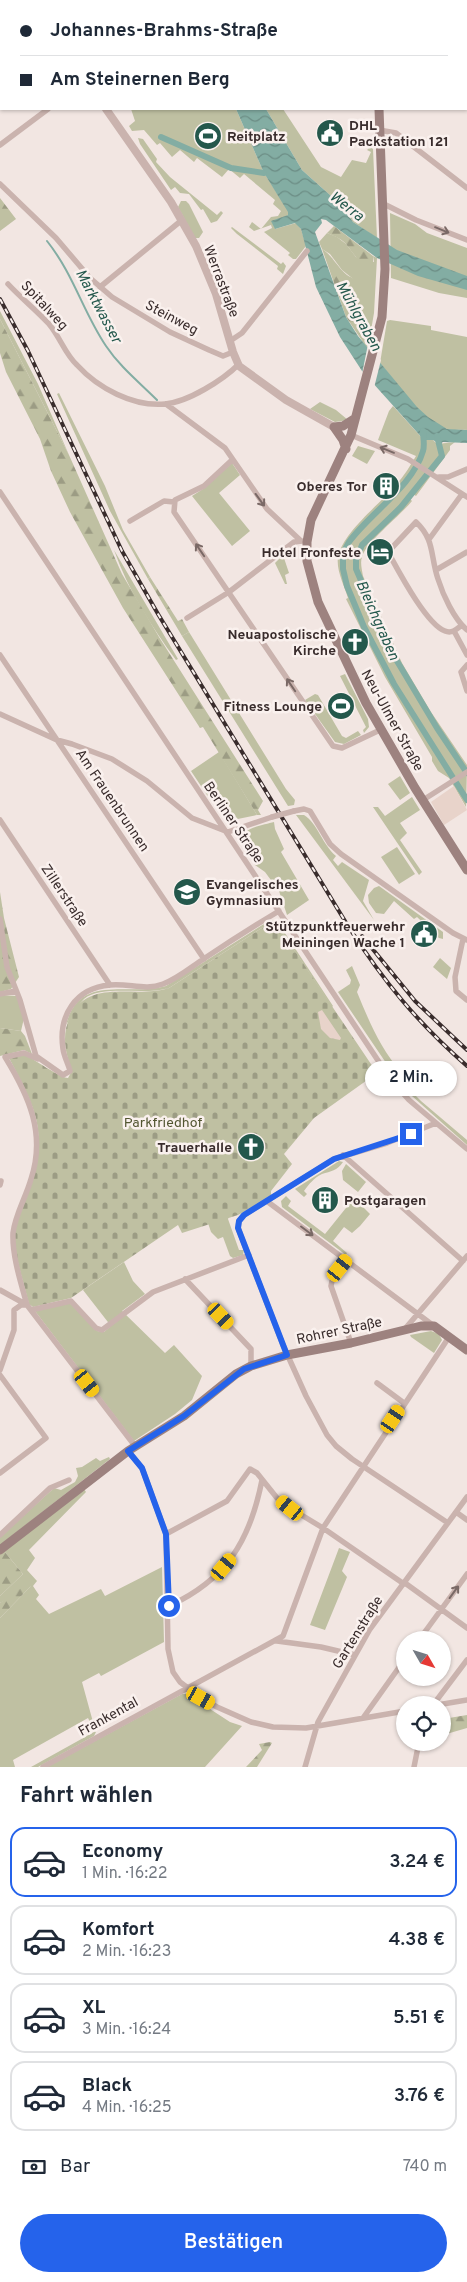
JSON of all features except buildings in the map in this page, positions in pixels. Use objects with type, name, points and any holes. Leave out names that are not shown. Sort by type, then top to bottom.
[{"type":"main road","name":"Neu-Ulmer Straße","points":[[379,110],[385,269],[383,308],[374,350],[351,435],[303,541],[308,569],[318,602],[344,661],[380,730],[467,870]]},
{"type":"main road","points":[[346,449],[345,443],[334,427],[343,426],[354,419]]},
{"type":"main road","name":"Rohrer Straße","points":[[0,1550],[132,1449],[184,1416],[236,1374],[251,1366],[287,1355],[351,1343],[422,1326],[434,1326]]},
{"type":"main road","points":[[434,1326],[467,1350]]},
{"type":"street","points":[[0,145],[47,110]]},
{"type":"street","name":"Werrastraße","points":[[107,110],[182,220],[210,277],[233,352]]},
{"type":"street","points":[[379,130],[396,133],[467,188]]},
{"type":"street","name":"Steinweg","points":[[0,184],[56,238],[82,270],[100,287],[170,332],[223,356],[233,352]]},
{"type":"street","points":[[382,208],[467,240]]},
{"type":"street","points":[[100,287],[182,220]]},
{"type":"street","points":[[230,341],[242,333],[307,251]]},
{"type":"street","name":"Spitalweg","points":[[8,284],[50,326],[72,361],[89,376],[117,395],[130,400],[166,404]]},
{"type":"street","points":[[233,352],[239,364],[286,400],[334,427],[413,462],[465,496],[430,538],[430,548],[441,588],[464,628],[445,632],[436,625],[425,614],[388,552],[416,522],[430,538]]},
{"type":"street","points":[[187,618],[229,592],[303,541],[267,510],[220,444],[166,404],[216,382],[239,364]]},
{"type":"street","points":[[232,460],[204,486],[178,498],[174,502],[174,512],[333,746],[342,748],[380,730]]},
{"type":"street","points":[[434,475],[444,479],[467,469]]},
{"type":"street","name":"Berliner Straße","points":[[0,492],[228,832],[391,1080],[409,1100],[467,1149]]},
{"type":"street","points":[[130,521],[164,501],[174,502]]},
{"type":"street","points":[[436,570],[467,552]]},
{"type":"street","points":[[454,631],[467,655]]},
{"type":"street","name":"Am Frauenbrunnen","points":[[0,655],[204,959]]},
{"type":"street","points":[[467,665],[461,672],[467,691]]},
{"type":"street","points":[[0,714],[56,740],[72,744],[118,762],[147,781],[192,818],[228,832],[294,811],[304,809],[310,811],[336,850],[465,939],[455,983],[456,991],[467,1000]]},
{"type":"street","points":[[423,800],[464,774]]},
{"type":"street","name":"Zillerstraße","points":[[0,820],[110,985]]},
{"type":"street","points":[[279,911],[173,979],[155,986],[136,988],[110,985],[78,998],[67,1012],[62,1040],[69,1073],[63,1075],[38,1059],[24,1053],[5,1057],[30,1103],[37,1135],[35,1166],[14,1231],[14,1244],[29,1307],[132,1449],[142,1468],[166,1534],[170,1663],[173,1672],[186,1688],[210,1704],[262,1725],[297,1728],[396,1712]]},
{"type":"street","points":[[0,919],[7,967],[20,1000],[38,1059]]},
{"type":"street","points":[[0,994],[16,992]]},
{"type":"street","points":[[436,1123],[387,1143],[343,1155],[328,1162],[268,1202],[244,1215],[239,1221],[238,1228],[287,1355],[315,1416],[328,1435],[336,1446],[362,1466],[448,1523]]},
{"type":"street","points":[[343,1155],[466,1259],[404,1330]]},
{"type":"street","points":[[268,1202],[434,1326]]},
{"type":"street","points":[[0,1370],[14,1330],[14,1310],[20,1305],[29,1307],[70,1301],[96,1328],[102,1330],[153,1292],[249,1255]]},
{"type":"street","points":[[347,1260],[332,1281],[331,1286],[351,1343]]},
{"type":"street","points":[[185,1279],[251,1349],[251,1366]]},
{"type":"street","points":[[0,1284],[1,1290],[29,1307]]},
{"type":"street","points":[[277,1640],[283,1636],[323,1528],[404,1402],[449,1337]]},
{"type":"street","points":[[0,1375],[46,1438],[0,1472]]},
{"type":"street","points":[[377,1383],[404,1402]]},
{"type":"street","points":[[166,1534],[227,1501],[250,1469],[277,1498],[290,1508],[323,1528],[467,1628]]},
{"type":"street","points":[[0,1535],[50,1488],[69,1480]]},
{"type":"street","points":[[169,1606],[203,1588],[218,1575],[231,1559],[250,1526],[262,1480]]},
{"type":"street","name":"Gartenstraße","points":[[305,1767],[317,1725],[376,1620],[405,1584],[467,1497]]},
{"type":"street","points":[[456,1512],[467,1520]]},
{"type":"street","points":[[425,1631],[467,1574]]},
{"type":"street","points":[[277,1640],[355,1655]]},
{"type":"street","name":"Frankental","points":[[43,1767],[277,1640]]},
{"type":"street","points":[[440,1696],[467,1660]]},
{"type":"street","points":[[363,1718],[396,1672]]},
{"type":"street","points":[[451,1703],[467,1700]]},
{"type":"street","points":[[414,1767],[417,1751]]},
{"type":"green space","points":[[131,110],[236,110],[264,173],[289,212],[275,229],[296,223],[301,229],[306,246],[296,259],[288,255],[290,253],[264,232],[272,228],[271,225],[262,228],[271,217],[278,216],[281,211],[273,204],[275,200],[244,174],[240,178],[229,169],[222,177],[197,158],[194,162],[180,150],[172,157],[160,143],[157,145],[144,130],[132,131],[129,126],[135,121]]},
{"type":"green space","points":[[267,110],[284,110],[321,167],[341,177],[352,160],[366,163],[371,152],[367,150],[370,147],[373,149],[377,238],[353,222],[340,204],[302,170]]},
{"type":"green space","points":[[138,138],[143,139],[157,159],[156,162],[170,177],[217,215],[221,211],[223,213],[217,221],[211,223],[203,209],[201,210],[189,194],[180,193],[175,187],[171,190],[140,144]]},
{"type":"green space","points":[[0,198],[16,219],[0,231]]},
{"type":"green space","points":[[181,201],[186,201],[189,204],[203,232],[199,238],[195,238],[178,207]]},
{"type":"green space","points":[[390,213],[415,224],[427,233],[467,248],[467,298],[439,293],[391,278]]},
{"type":"green space","points":[[252,222],[261,229],[254,231],[249,227]]},
{"type":"green space","points":[[334,226],[373,256],[373,265],[360,261],[343,241],[327,233]]},
{"type":"green space","points":[[232,227],[281,264],[283,262],[286,266],[283,274],[277,269],[278,266],[237,234]]},
{"type":"green space","points":[[327,233],[337,237],[346,244],[356,257],[374,262],[373,256],[377,258],[374,313],[368,348],[365,345],[367,338],[359,320],[357,287],[352,278],[342,270],[330,254],[322,249],[319,242]]},
{"type":"green space","points":[[322,249],[356,282],[361,321],[368,330],[365,345],[346,317]]},
{"type":"green space","points":[[0,311],[38,384],[69,455],[0,319]]},
{"type":"green space","points":[[0,319],[69,455],[122,574],[159,637],[263,801],[258,810],[261,815],[257,815],[203,727],[200,728],[123,608],[70,512],[51,471],[40,439],[6,372],[0,353]]},
{"type":"green space","points":[[387,321],[431,326],[431,330],[467,337],[467,430],[452,430],[438,425],[410,401],[380,363]]},
{"type":"green space","points":[[59,393],[105,486],[123,530],[150,577],[148,579],[110,511],[57,394]]},
{"type":"green space","points":[[320,402],[336,410],[348,420],[335,422],[310,409]]},
{"type":"green space","points":[[393,406],[423,439],[433,440],[437,444],[455,442],[450,446],[450,450],[416,496],[413,494],[410,499],[412,501],[407,507],[370,544],[361,559],[362,571],[402,663],[431,712],[467,765],[466,807],[449,778],[438,771],[432,761],[432,757],[385,677],[346,599],[348,598],[338,567],[338,557],[341,548],[354,528],[399,482],[416,456],[378,440],[389,411]]},
{"type":"green space","points":[[358,446],[375,451],[367,464],[352,456]]},
{"type":"green space","points":[[232,463],[240,475],[219,493],[250,531],[232,546],[192,496],[203,489]]},
{"type":"green space","points":[[114,550],[178,659],[176,660],[149,621],[126,579]]},
{"type":"green space","points":[[283,555],[289,573],[285,575],[287,584],[285,584],[275,563]]},
{"type":"green space","points":[[150,577],[178,621],[182,619],[189,632],[182,636],[148,579]]},
{"type":"green space","points":[[189,632],[286,789],[295,800],[294,805],[288,806],[182,636]]},
{"type":"green space","points":[[345,674],[368,719],[369,727],[364,733],[363,730],[366,727],[340,676]]},
{"type":"green space","points":[[315,694],[318,695],[342,736],[346,738],[358,731],[361,735],[344,744],[335,742],[305,700]]},
{"type":"green space","points":[[219,752],[257,815],[228,821],[209,798],[191,771]]},
{"type":"green space","points":[[400,776],[410,793],[400,800],[388,784]]},
{"type":"green space","points":[[412,797],[420,810],[400,823],[407,833],[400,840],[422,872],[419,875],[373,807],[378,807],[385,816]]},
{"type":"green space","points":[[296,815],[304,815],[309,819],[336,856],[333,860],[338,866],[342,862],[369,880],[363,901],[374,920]]},
{"type":"green space","points":[[274,822],[284,849],[281,852],[309,900],[287,915],[279,891],[265,872],[255,865],[240,841],[242,836],[249,830]]},
{"type":"green space","points":[[397,847],[415,874],[399,884],[381,857]]},
{"type":"green space","points":[[379,886],[443,932],[443,939],[439,938],[417,917],[414,919],[394,901],[384,914],[376,913],[369,903],[368,895],[374,888]]},
{"type":"green space","points":[[0,892],[4,918],[19,977],[11,989],[0,992]]},
{"type":"green space","points":[[270,920],[274,920],[169,988],[148,991],[101,992],[84,999],[66,1025],[73,1009],[82,998],[94,992],[107,990],[152,989],[166,986]]},
{"type":"green space","name":"Parkfriedhof","points":[[274,920],[377,1073],[314,1118],[284,1154],[292,1164],[271,1191],[271,1197],[238,1215],[182,1233],[178,1225],[71,1298],[33,1307],[29,1304],[21,1274],[16,1252],[15,1231],[34,1171],[39,1138],[33,1108],[9,1058],[24,1054],[53,1072],[68,1078],[72,1071],[65,1043],[66,1029],[71,1015],[80,1004],[90,997],[102,993],[143,992],[169,988]]},
{"type":"green space","points":[[279,924],[333,1006],[332,1007],[278,926]]},
{"type":"green space","points":[[440,958],[451,968],[447,979],[433,967]]},
{"type":"green space","points":[[352,966],[360,985],[357,992],[381,1044],[401,1072],[398,1078],[421,1101],[467,1140],[467,1145],[403,1088],[338,992],[350,984],[351,980],[346,970]]},
{"type":"green space","points":[[0,995],[17,996],[24,1018],[21,1031],[0,1028]]},
{"type":"green space","points":[[0,1028],[21,1031],[32,1054],[24,1050],[0,1056]]},
{"type":"green space","points":[[339,1161],[343,1162],[334,1170],[322,1174],[312,1181],[304,1191],[307,1194],[304,1197],[295,1189]]},
{"type":"green space","points":[[346,1164],[366,1182],[358,1192],[343,1180],[342,1171]]},
{"type":"green space","points":[[286,1196],[291,1201],[288,1206],[325,1234],[354,1198],[370,1214],[352,1233],[344,1227],[333,1241],[347,1253],[346,1255],[282,1207],[281,1201]]},
{"type":"green space","points":[[229,1216],[228,1219],[239,1250],[244,1250],[243,1255],[233,1258],[230,1256],[223,1237],[218,1239],[211,1232],[208,1223]]},
{"type":"green space","points":[[124,1262],[133,1281],[145,1294],[122,1311],[165,1353],[174,1345],[202,1376],[192,1400],[175,1414],[134,1441],[35,1311],[68,1303],[73,1305],[97,1331],[104,1332],[111,1326],[83,1290]]},
{"type":"green space","points":[[431,1331],[439,1334],[442,1340],[434,1353],[410,1335]]},
{"type":"green space","points":[[109,1457],[110,1459],[0,1545],[0,1537],[54,1488],[61,1490],[75,1482],[78,1476],[76,1468],[82,1467],[96,1458],[100,1461]]},
{"type":"green space","points":[[84,1489],[86,1492],[29,1550],[35,1558],[27,1570],[37,1581],[33,1586],[39,1595],[36,1599],[49,1614],[101,1589],[105,1596],[162,1567],[164,1642],[101,1676],[99,1673],[82,1682],[93,1722],[91,1724],[88,1718],[13,1760],[15,1767],[0,1767],[0,1618],[31,1586],[0,1603],[0,1596],[23,1574],[4,1551]]},
{"type":"green space","points":[[339,1548],[350,1552],[342,1571],[347,1577],[325,1630],[310,1625]]},
{"type":"green space","points":[[4,1551],[23,1574],[0,1596],[0,1554]]},
{"type":"green space","points":[[26,1584],[31,1586],[0,1618],[0,1603]]},
{"type":"green space","points":[[182,1694],[187,1694],[230,1722],[242,1726],[205,1767],[47,1767]]},
{"type":"green space","points":[[467,1715],[467,1728],[451,1733],[451,1718]]},
{"type":"green space","points":[[94,1732],[96,1732],[94,1736],[38,1767],[31,1767]]},
{"type":"green space","points":[[272,1743],[257,1767],[246,1767],[262,1750],[259,1744]]},
{"type":"shaded area","points":[[454,786],[467,810],[444,825],[431,802]]},
{"type":"shaded area","points":[[322,1010],[341,1038],[340,1040],[330,1038],[321,1029],[318,1012]]},
{"type":"water","points":[[236,110],[267,110],[302,170],[340,204],[353,222],[397,250],[467,276],[467,290],[418,276],[377,258],[326,220],[321,219],[322,223],[315,232],[346,317],[358,336],[417,407],[428,417],[447,429],[467,430],[467,443],[443,442],[440,444],[433,440],[424,440],[362,371],[340,337],[316,287],[301,229],[295,223],[275,229],[271,221],[288,215],[288,212],[264,173]]},
{"type":"pier","points":[[368,344],[381,360],[374,388],[362,374]]},
{"type":"waterway","points":[[161,137],[231,168],[264,173]]},
{"type":"waterway","name":"Marktwasser","points":[[47,241],[64,267],[111,354],[157,400]]},
{"type":"waterway","name":"Bleichgraben","points":[[423,431],[424,449],[418,464],[401,488],[349,542],[343,553],[343,569],[347,586],[364,627],[394,684],[467,800]]},
{"type":"waterway","points":[[437,436],[442,456],[401,507],[362,545],[356,560],[356,569],[394,656],[437,728],[467,773]]},
{"type":"railway","points":[[0,299],[28,351],[122,551],[158,614],[361,946],[402,1001],[467,1066]]},
{"type":"railway","points":[[362,936],[415,1001],[467,1050]]},
{"type":"place","name":"DHL Packstation 121","points":[[330,133]]},
{"type":"place","name":"Reitplatz","points":[[208,136]]},
{"type":"place","name":"Oberes Tor","points":[[386,486]]},
{"type":"place","name":"Hotel Fronfeste","points":[[380,552]]},
{"type":"place","name":"Neuapostolische Kirche","points":[[355,642]]},
{"type":"place","name":"Fitness Lounge","points":[[341,706]]},
{"type":"place","name":"Evangelisches Gymnasium","points":[[187,892]]},
{"type":"place","name":"Stützpunktfeuerwehr Meiningen Wache 1","points":[[424,934]]},
{"type":"place","name":"Trauerhalle","points":[[251,1147]]},
{"type":"place","name":"Postgaragen","points":[[325,1200]]},
{"type":"route","points":[[169,1606],[166,1534],[142,1468],[128,1451],[184,1416],[244,1369],[287,1355],[238,1228],[239,1221],[244,1215],[268,1202],[334,1159],[355,1151],[379,1146],[411,1134]]},
{"type":"water label","name":"Werra","points":[[347,206]]},
{"type":"water label","name":"Mühlgraben","points":[[359,316]]}]
